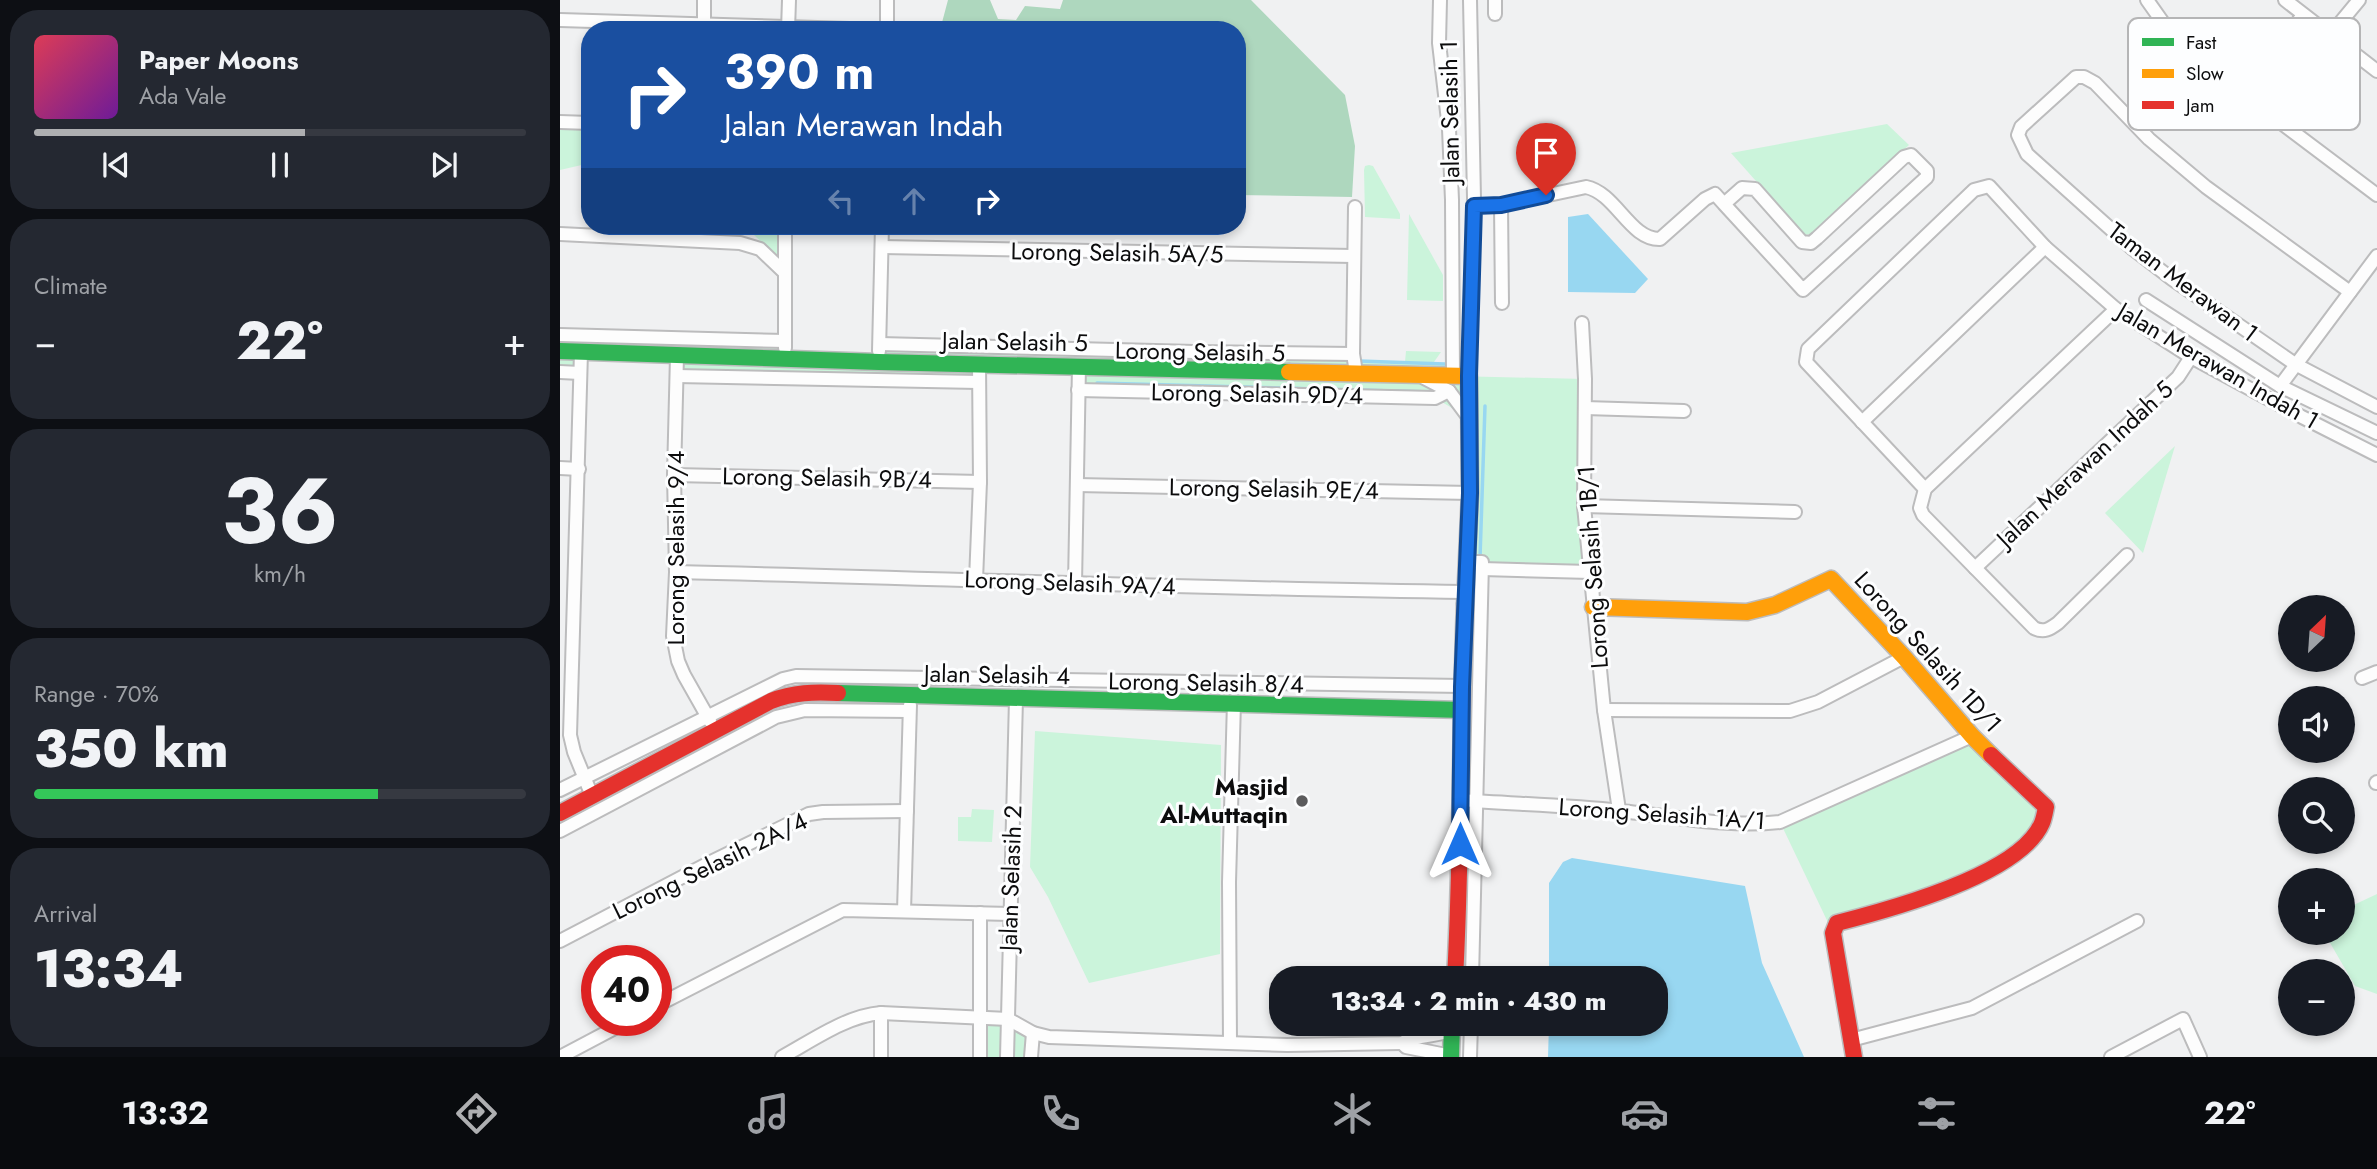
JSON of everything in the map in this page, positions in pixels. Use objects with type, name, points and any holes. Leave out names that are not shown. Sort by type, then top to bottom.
[{"type":"street","points":[[704,0],[704,21]]},
{"type":"street","points":[[788,21],[789,0]]},
{"type":"street","points":[[887,0],[887,21]]},
{"type":"street","points":[[1440,0],[1439,43],[1449,129],[1457,381],[1469,418]]},
{"type":"street","name":"Jalan Selasih 1","points":[[1456,966],[1467,801],[1462,687],[1470,493],[1469,418],[1457,381],[1474,202],[1470,0]]},
{"type":"street","points":[[1495,0],[1495,14]]},
{"type":"street","points":[[2147,0],[2160,18]]},
{"type":"street","points":[[2286,0],[2308,18]]},
{"type":"street","points":[[2344,18],[2359,0]]},
{"type":"street","points":[[560,20],[589,21]]},
{"type":"street","points":[[2360,58],[2377,71]]},
{"type":"street","name":"Taman Merawan 1","points":[[2128,117],[2095,83],[2076,76],[2021,127],[2018,135],[2027,154],[2133,249],[2172,279],[2295,365],[2377,407]]},
{"type":"street","points":[[560,122],[581,123]]},
{"type":"street","name":"Taman Merawan 1","points":[[2140,130],[2206,187],[2350,292]]},
{"type":"street","points":[[2291,130],[2377,195]]},
{"type":"street","points":[[1452,200],[1501,205],[1586,187],[1596,189],[1643,235],[1650,239],[1660,239],[1705,199],[1715,194],[1724,204],[1803,290],[1927,177],[1927,171],[1911,155],[1904,157],[1811,243],[1802,243],[1755,189],[1742,188],[1724,204]]},
{"type":"street","name":"Jalan Merawan Indah 1","points":[[1862,422],[1806,362],[1808,349],[1974,190],[1989,186],[2045,247],[2116,309],[2191,357],[2377,455]]},
{"type":"street","points":[[1501,205],[1502,303]]},
{"type":"street","points":[[1355,206],[1353,354],[1356,372]]},
{"type":"street","points":[[560,234],[740,243],[760,249],[784,272]]},
{"type":"street","points":[[785,235],[785,359]]},
{"type":"street","points":[[879,362],[882,235]]},
{"type":"street","name":"Lorong Selasih 5A/5","points":[[882,247],[1353,257]]},
{"type":"street","points":[[1925,489],[1862,422],[2045,247]]},
{"type":"street","points":[[2280,386],[2377,256]]},
{"type":"street","points":[[2146,300],[2280,386],[2377,433]]},
{"type":"street","points":[[2116,309],[1925,489],[1920,508],[1923,515],[2040,631],[2050,629],[2058,623],[2127,555]]},
{"type":"street","name":"Lorong Selasih 1B/1","points":[[1582,323],[1584,506],[1604,710],[1619,810]]},
{"type":"street","name":"Jalan Selasih 5","points":[[560,335],[677,356],[1356,372],[1413,374],[1457,381]]},
{"type":"street","name":"Jalan Selasih 5","points":[[560,351],[581,352],[600,344],[785,341]]},
{"type":"street","name":"Lorong Selasih 5","points":[[880,344],[1353,354]]},
{"type":"street","points":[[581,352],[570,735],[583,778],[592,796]]},
{"type":"street","name":"Lorong Selasih 9/4","points":[[677,356],[673,636],[675,651],[684,675],[716,730]]},
{"type":"street","name":"Jalan Merawan Indah 5","points":[[1975,568],[2178,377],[2191,357]]},
{"type":"street","points":[[976,580],[980,482],[979,364]]},
{"type":"street","points":[[1075,584],[1079,366]]},
{"type":"street","points":[[560,372],[580,373]]},
{"type":"street","points":[[677,376],[978,382]]},
{"type":"street","name":"Lorong Selasih 9D/4","points":[[1078,390],[1435,398],[1457,381]]},
{"type":"street","points":[[1585,408],[1684,411]]},
{"type":"street","points":[[560,468],[579,469]]},
{"type":"street","name":"Lorong Selasih 9B/4","points":[[674,475],[980,482]]},
{"type":"street","name":"Lorong Selasih 9E/4","points":[[1077,485],[1470,493]]},
{"type":"street","points":[[1584,506],[1795,512]]},
{"type":"street","points":[[1466,562],[1482,562],[1467,801],[1472,966]]},
{"type":"street","points":[[560,569],[575,570]]},
{"type":"street","points":[[1482,569],[1590,572]]},
{"type":"street","name":"Lorong Selasih 9A/4","points":[[676,572],[1465,592]]},
{"type":"street","name":"Lorong Selasih 1D/1","points":[[1593,607],[1747,612],[1775,605],[1831,579],[1904,657],[1972,736],[2046,807],[2047,817],[2036,836],[2004,860],[1933,895],[1903,906],[1837,923],[1833,933],[1851,1040]]},
{"type":"street","points":[[1604,710],[1790,711],[1818,702],[1904,657]]},
{"type":"street","points":[[2362,678],[2377,672]]},
{"type":"street","name":"Lorong Selasih 8/4","points":[[706,716],[783,680],[808,677],[1462,687]]},
{"type":"street","points":[[1112,681],[1112,700]]},
{"type":"street","name":"Jalan Selasih 4","points":[[560,813],[786,695],[807,692],[910,704],[1016,699],[1112,700],[1462,710]]},
{"type":"street","name":"Jalan Selasih 2","points":[[1007,1057],[1016,699]]},
{"type":"street","points":[[1230,1042],[1229,882],[1234,702]]},
{"type":"street","points":[[560,831],[776,717],[805,710],[910,704],[904,911]]},
{"type":"street","points":[[560,790],[706,716]]},
{"type":"street","name":"Lorong Selasih 1A/1","points":[[1467,801],[1619,810],[1681,819],[1755,825],[1780,822],[1972,736]]},
{"type":"street","name":"Lorong Selasih 2A/4","points":[[560,941],[809,814],[907,811]]},
{"type":"street","points":[[672,998],[843,910],[1010,914]]},
{"type":"street","points":[[980,913],[981,1057]]},
{"type":"street","points":[[1854,1057],[1851,1040],[1972,1009],[2137,921]]},
{"type":"street","points":[[881,1013],[881,1057]]},
{"type":"street","points":[[782,1057],[864,1014],[881,1013],[1008,1018],[1032,1033],[1049,1037],[1230,1042],[1323,1051],[1402,1043],[1406,1040],[1437,1036]]},
{"type":"street","points":[[2110,1057],[2183,1019],[2200,1057]]},
{"type":"street","points":[[1031,1057],[1032,1033]]},
{"type":"street","points":[[560,1057],[600,1036]]},
{"type":"street","points":[[1402,1043],[1406,1047],[1428,1054],[1451,1057],[1451,1036]]},
{"type":"street","points":[[1470,1057],[1471,1036]]},
{"type":"green space","points":[[948,0],[990,0],[998,19],[1016,20],[1025,6],[1060,9],[1063,0],[1251,0],[1345,95],[1355,146],[1352,197],[1246,195],[1246,21],[942,21]]},
{"type":"green space","points":[[1887,124],[1909,145],[1812,234],[1804,235],[1731,153]]},
{"type":"green space","points":[[560,130],[581,130],[581,165],[560,170]]},
{"type":"green space","points":[[1365,166],[1373,166],[1400,214],[1400,219],[1365,217],[1364,170]]},
{"type":"green space","points":[[1409,214],[1443,275],[1443,301],[1407,300]]},
{"type":"green space","points":[[754,235],[779,235],[778,258]]},
{"type":"green space","points":[[560,335],[785,341],[785,358],[879,362],[880,344],[1360,354],[1360,361],[1405,362],[1406,351],[1441,352],[1434,362],[1445,364],[1453,376],[1585,379],[1590,572],[1466,562],[1469,418],[1435,398],[1078,390],[1079,366],[980,364],[978,382],[677,376],[677,356],[582,352],[580,373],[560,372]]},
{"type":"green space","points":[[2175,446],[2143,553],[2105,513]]},
{"type":"green space","points":[[1035,731],[1221,745],[1220,954],[1089,983],[1048,897],[1030,867]]},
{"type":"green space","points":[[1972,736],[2046,807],[2004,860],[1833,933],[1780,822]]},
{"type":"green space","points":[[972,809],[994,810],[992,842],[958,841],[958,817],[971,817]]},
{"type":"green space","points":[[2377,894],[2377,994],[2355,986],[2355,959],[2339,959],[2331,945],[2355,945],[2355,904]]},
{"type":"green space","points":[[981,1017],[1033,1033],[1031,1057],[980,1057]]},
{"type":"water","points":[[1588,214],[1648,279],[1635,293],[1568,292],[1568,217]]},
{"type":"water","points":[[1572,858],[1745,886],[1762,963],[1804,1057],[1548,1057],[1549,1036],[1668,1036],[1668,966],[1549,966],[1549,883],[1563,862]]},
{"type":"waterway","points":[[1359,361],[1445,364]]},
{"type":"waterway","points":[[1097,383],[1432,392]]},
{"type":"waterway","points":[[1480,558],[1485,406]]},
{"type":"waterway","points":[[1470,792],[1471,768]]},
{"type":"traffic: fast","points":[[560,351],[1289,372]]},
{"type":"traffic: fast","points":[[838,693],[1462,710]]},
{"type":"traffic: fast","points":[[1451,1057],[1452,1036]]},
{"type":"traffic: slow","points":[[1289,372],[1469,376],[1470,493],[1465,604]]},
{"type":"traffic: slow","points":[[1593,607],[1747,612],[1775,605],[1831,579],[1991,755]]},
{"type":"traffic: jam","points":[[1456,966],[1465,604]]},
{"type":"traffic: jam","points":[[560,813],[771,701],[804,693],[838,693]]},
{"type":"traffic: jam","points":[[1854,1057],[1833,933],[1837,923],[1918,899],[1981,874],[2008,859],[2029,842],[2042,823],[2046,807],[1991,755]]},
{"type":"place","name":"Masjid Al-Muttaqin","points":[[1302,801]]},
{"type":"route","points":[[1460,844],[1462,687],[1470,493],[1469,376],[1474,206],[1501,205],[1546,195]]}]
